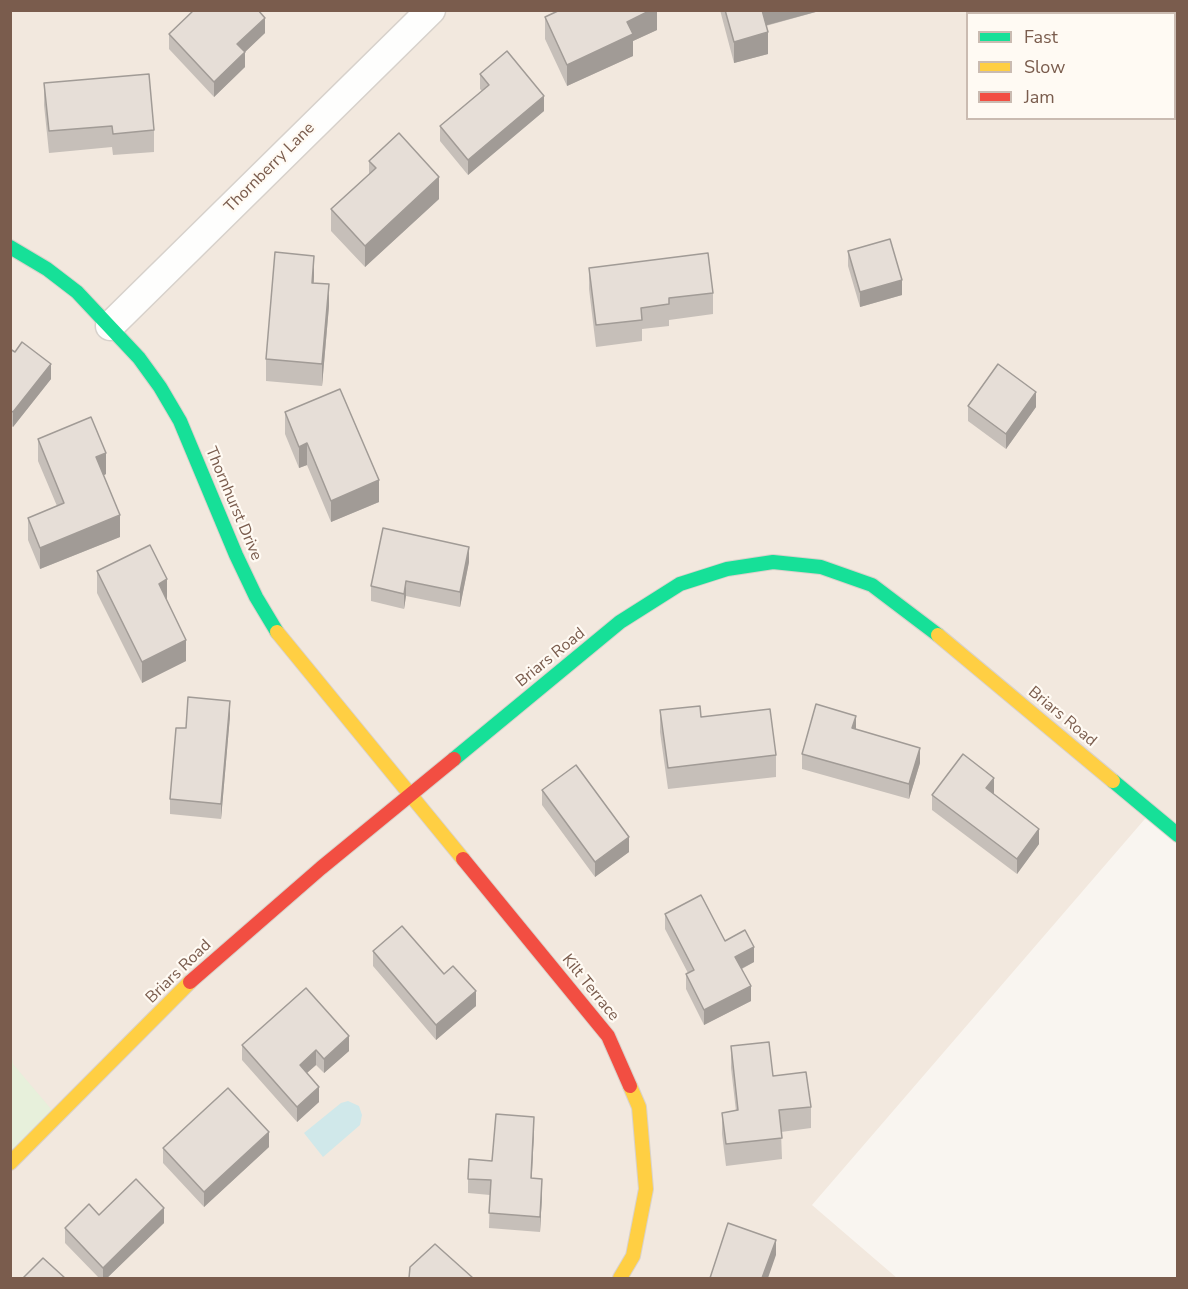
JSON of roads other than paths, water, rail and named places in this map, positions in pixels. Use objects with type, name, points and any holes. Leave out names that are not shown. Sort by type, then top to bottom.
[{"type":"street","name":"Thornberry Lane","points":[[110,326],[432,10]]},
{"type":"street","name":"Thornhurst Drive","points":[[10,247],[47,269],[77,292],[139,358],[180,421],[256,597],[277,632],[409,793]]},
{"type":"street","name":"Briars Road","points":[[10,1163],[222,953],[409,793],[620,622],[649,602],[680,585],[727,568],[773,562],[820,567],[872,585],[913,615],[1178,834]]},
{"type":"street","name":"Kilt Terrace","points":[[409,793],[608,1036],[639,1107],[646,1189],[633,1256],[620,1278]]},
{"type":"water","points":[[348,1101],[359,1106],[362,1115],[360,1125],[323,1157],[304,1133],[341,1103]]}]
